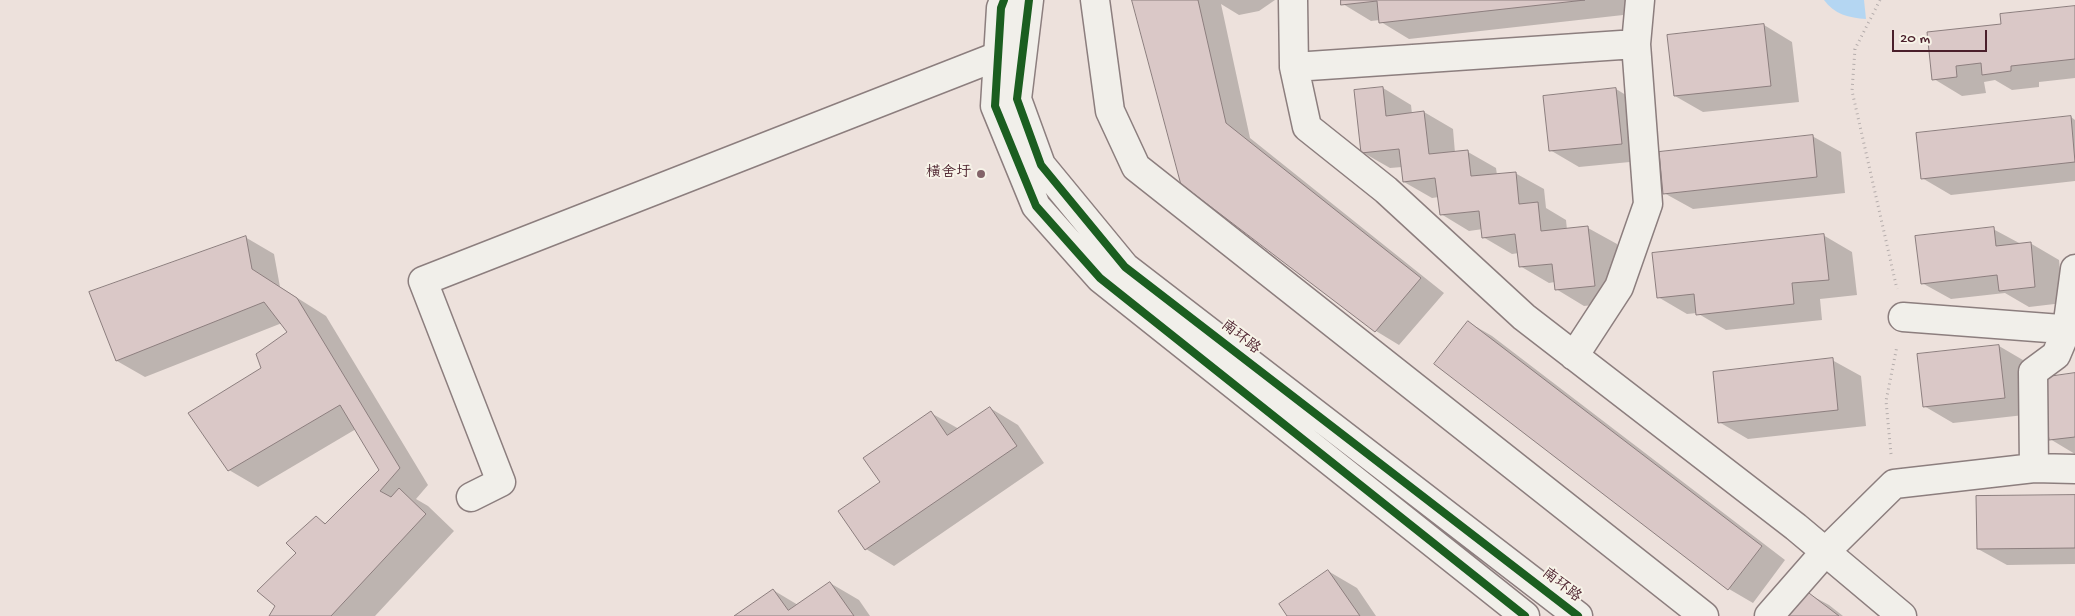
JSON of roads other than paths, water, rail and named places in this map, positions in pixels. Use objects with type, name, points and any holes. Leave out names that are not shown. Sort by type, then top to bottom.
[{"type":"main road","points":[[1004,0],[1001,8],[995,106],[1036,206],[1100,278],[1525,616]]},
{"type":"main road","name":"南环路","points":[[1029,0],[1017,99],[1041,164],[1125,266],[1578,616]]},
{"type":"main road","points":[[1095,0],[1110,112],[1136,167],[1704,616]]},
{"type":"main road","points":[[1293,0],[1294,67],[1306,127],[1386,190],[1524,317],[1825,552],[1902,616]]},
{"type":"main road","points":[[1574,356],[1619,287],[1648,204],[1636,44],[1640,0]]},
{"type":"main road","points":[[1294,67],[1636,44]]},
{"type":"main road","points":[[471,496],[501,482],[423,281],[998,56]]},
{"type":"main road","points":[[2034,468],[2033,372],[2056,355],[2071,329],[2075,269]]},
{"type":"main road","points":[[1903,316],[2071,329]]},
{"type":"main road","points":[[1769,616],[1825,552],[1894,484],[2034,468],[2075,468]]},
{"type":"water","points":[[1824,0],[1864,0],[1866,19],[1854,18],[1837,12]]},
{"type":"place","name":"横舍圩","points":[[981,174]]}]
